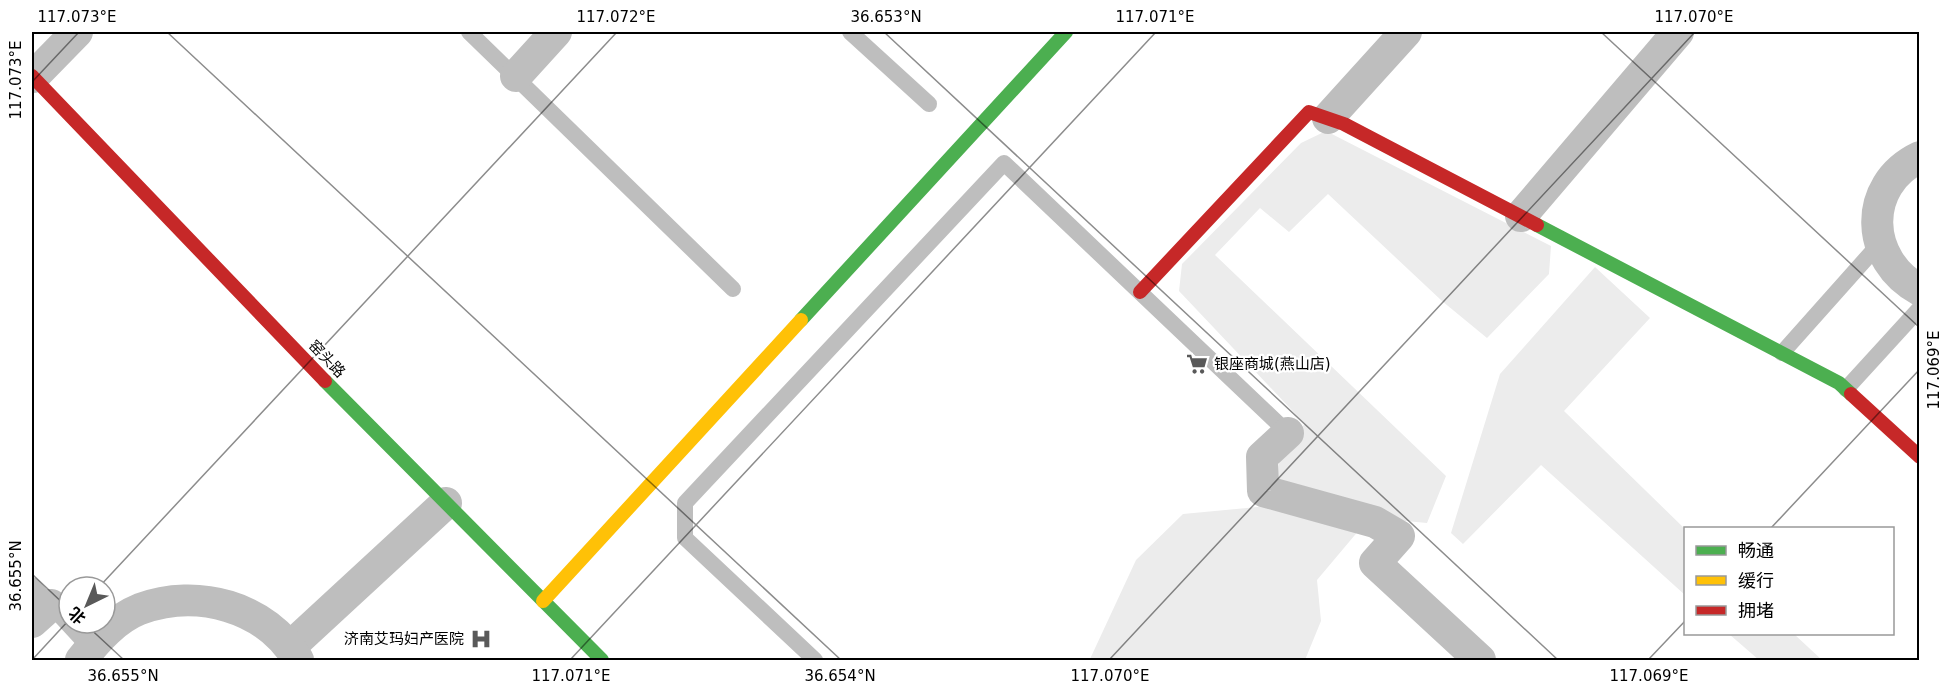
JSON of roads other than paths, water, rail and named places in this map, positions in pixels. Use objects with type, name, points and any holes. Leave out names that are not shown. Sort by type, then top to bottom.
[{"type":"street","points":[[32,76],[77,32]]},
{"type":"street","points":[[516,76],[556,32]]},
{"type":"street","points":[[543,601],[1066,32]]},
{"type":"street","points":[[1328,118],[1406,32]]},
{"type":"street","points":[[1521,216],[1678,32]]},
{"type":"street","name":"窑头路","points":[[32,76],[342,398],[602,660]]},
{"type":"street","points":[[1140,292],[1309,112],[1344,124],[1839,383],[1920,457]]},
{"type":"street","points":[[1920,158],[1908,163],[1890,181],[1879,204],[1877,229],[1883,254],[1897,275],[1920,290]]},
{"type":"street","points":[[1288,433],[1262,458],[1263,491],[1375,522],[1399,536],[1375,562],[1480,660]]},
{"type":"street","points":[[86,655],[104,632],[139,610],[179,600],[221,603],[259,619],[294,654],[446,503]]},
{"type":"lane","points":[[469,32],[733,289]]},
{"type":"lane","points":[[850,32],[929,104]]},
{"type":"lane","points":[[815,660],[685,538],[685,503],[1004,163],[1288,433]]},
{"type":"lane","points":[[1782,353],[1880,243]]},
{"type":"lane","points":[[1846,389],[1920,308]]},
{"type":"lane","points":[[38,604],[86,655]]},
{"type":"place","name":"银座商城(燕山店)","points":[[1197,364]]},
{"type":"place","name":"济南艾玛妇产医院","points":[[481,639]]}]
